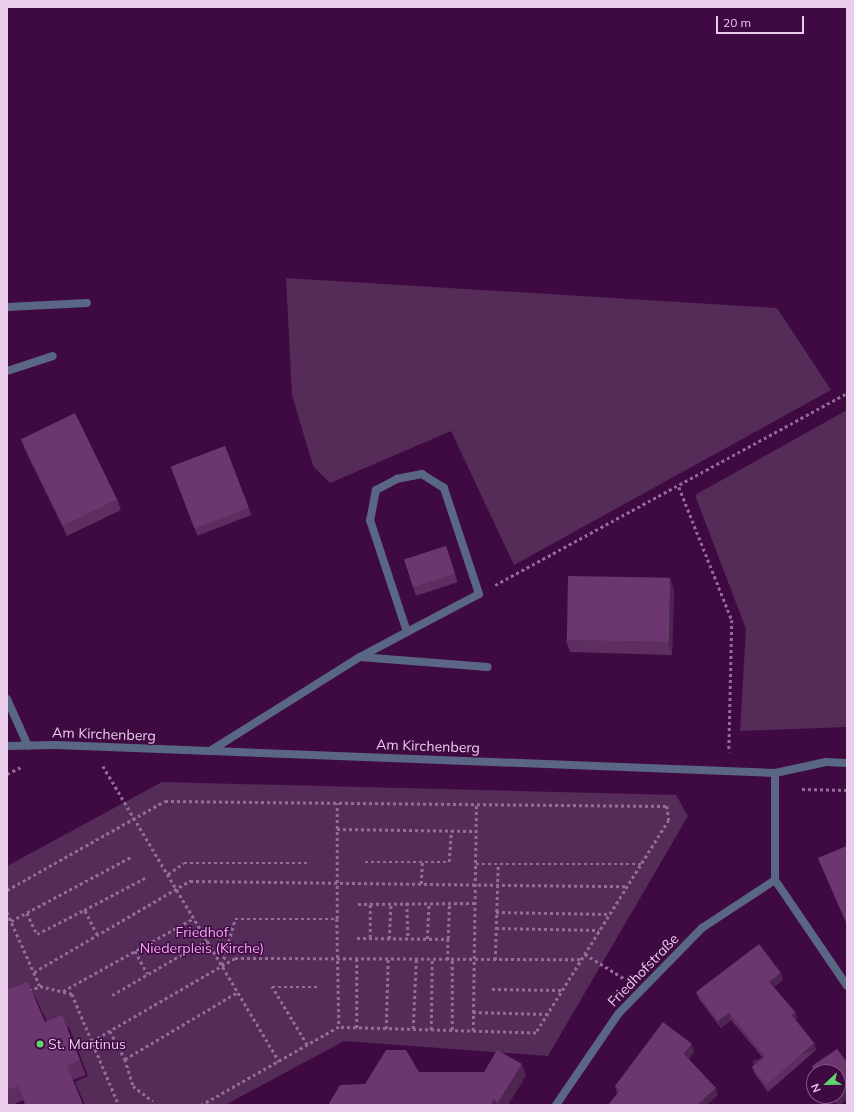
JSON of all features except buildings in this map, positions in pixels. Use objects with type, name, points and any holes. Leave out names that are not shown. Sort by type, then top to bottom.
[{"type":"street","points":[[7,306],[87,303]]},
{"type":"street","points":[[7,371],[53,356]]},
{"type":"street","points":[[210,751],[360,657],[479,594],[444,488],[422,474],[397,479],[376,490],[370,520],[407,632]]},
{"type":"street","points":[[360,657],[488,667]]},
{"type":"street","points":[[7,699],[28,746]]},
{"type":"street","name":"Am Kirchenberg","points":[[7,746],[100,747],[775,772],[826,762],[847,763]]},
{"type":"street","points":[[775,772],[775,880],[847,986]]},
{"type":"street","name":"Friedhofstraße","points":[[556,1105],[618,1014],[702,928],[775,880]]},
{"type":"path","points":[[479,594],[679,487],[847,393]]},
{"type":"path","points":[[679,487],[732,620],[729,771]]},
{"type":"path","points":[[100,747],[103,767],[279,1061]]},
{"type":"path","points":[[7,774],[14,771]]},
{"type":"path","points":[[775,787],[847,790]]},
{"type":"path","points":[[7,890],[165,801],[667,806],[669,820],[536,1033],[339,1027],[202,1105]]},
{"type":"path","points":[[337,803],[336,883],[339,1027]]},
{"type":"path","points":[[473,1031],[476,804]]},
{"type":"path","points":[[337,829],[476,831]]},
{"type":"path","points":[[366,862],[449,862],[451,830]]},
{"type":"path","points":[[11,921],[131,857]]},
{"type":"path","points":[[421,884],[422,862]]},
{"type":"path","points":[[168,874],[184,863],[308,863]]},
{"type":"path","points":[[476,864],[641,864]]},
{"type":"path","points":[[495,960],[498,864]]},
{"type":"path","points":[[26,912],[37,934],[145,878]]},
{"type":"path","points":[[34,972],[190,881],[627,886]]},
{"type":"path","points":[[389,939],[391,903]]},
{"type":"path","points":[[407,903],[408,939]]},
{"type":"path","points":[[358,904],[475,903]]},
{"type":"path","points":[[370,904],[370,938]]},
{"type":"path","points":[[427,939],[429,904]]},
{"type":"path","points":[[448,960],[449,904]]},
{"type":"path","points":[[84,910],[97,935]]},
{"type":"path","points":[[7,912],[40,986]]},
{"type":"path","points":[[496,912],[610,914]]},
{"type":"path","points":[[63,992],[194,918]]},
{"type":"path","points":[[222,965],[235,919],[337,919]]},
{"type":"path","points":[[496,928],[600,930]]},
{"type":"path","points":[[357,938],[448,939]]},
{"type":"path","points":[[112,995],[207,940]]},
{"type":"path","points":[[135,951],[148,974]]},
{"type":"path","points":[[585,954],[642,990]]},
{"type":"path","points":[[92,1041],[235,958],[432,960],[581,959]]},
{"type":"path","points":[[357,959],[357,1028]]},
{"type":"path","points":[[386,1029],[388,959]]},
{"type":"path","points":[[413,1029],[416,959]]},
{"type":"path","points":[[431,1030],[432,960]]},
{"type":"path","points":[[452,960],[452,1030]]},
{"type":"path","points":[[27,991],[40,986],[72,994],[119,1105]]},
{"type":"path","points":[[307,1045],[272,987],[318,987]]},
{"type":"path","points":[[492,989],[562,990]]},
{"type":"path","points":[[125,1059],[238,992]]},
{"type":"path","points":[[473,1012],[547,1014]]},
{"type":"path","points":[[110,1031],[125,1059],[133,1086],[153,1101]]},
{"type":"green space","points":[[286,278],[777,308],[831,390],[514,565],[451,431],[330,483],[313,466],[292,395]]},
{"type":"green space","points":[[847,410],[847,727],[740,731],[746,629],[695,495]]},
{"type":"green space","name":"Friedhof Niederpleis (Kirche)","points":[[162,782],[676,795],[688,816],[548,1056],[344,1041],[225,1105],[85,1105],[75,1082],[88,1076],[69,1027],[52,1033],[34,994],[7,1005],[7,866]]},
{"type":"place","name":"St. Martinus","points":[[40,1044]]}]
